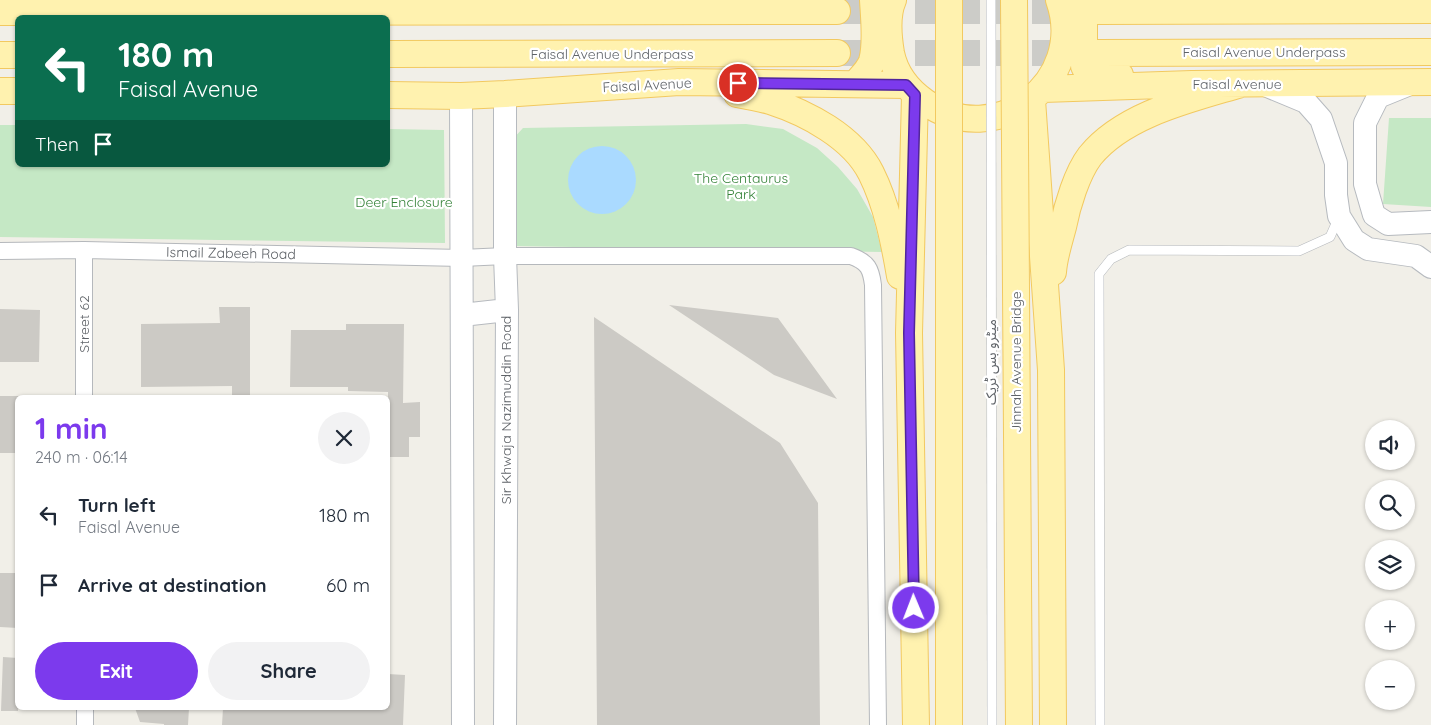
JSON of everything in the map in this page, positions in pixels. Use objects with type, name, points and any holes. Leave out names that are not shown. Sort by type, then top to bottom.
[{"type":"main road","points":[[855,84],[872,61],[874,44],[873,0]]},
{"type":"main road","points":[[893,0],[887,33],[893,61],[910,90],[936,110],[960,118],[985,119],[1010,113],[1038,94],[1058,66],[1065,40],[1064,13],[1060,0]]},
{"type":"main road","points":[[949,0],[949,725]]},
{"type":"main road","name":"Jinnah Avenue Bridge","points":[[1014,0],[1019,725]]},
{"type":"main road","points":[[1192,84],[1171,77],[1094,74],[1087,72],[1084,66],[1091,5],[1431,10]]},
{"type":"main road","points":[[0,12],[837,11]]},
{"type":"main road","name":"Faisal Avenue Underpass","points":[[1097,53],[1431,52]]},
{"type":"main road","name":"Faisal Avenue Underpass","points":[[390,54],[837,53]]},
{"type":"main road","points":[[0,55],[15,55]]},
{"type":"main road","points":[[679,82],[769,101],[802,113],[835,133],[858,154],[870,171],[884,205],[898,264],[909,333]]},
{"type":"main road","name":"Faisal Avenue","points":[[390,95],[461,96],[679,82],[855,84],[910,90]]},
{"type":"main road","points":[[1423,82],[1378,98],[1365,122],[1365,184],[1374,215],[1388,224],[1431,222]]},
{"type":"main road","name":"Faisal Avenue","points":[[1038,94],[1192,84],[1423,82]]},
{"type":"main road","points":[[1053,725],[1053,270],[1065,216],[1076,182],[1090,156],[1113,134],[1137,120],[1183,102],[1252,84],[1306,102],[1321,119],[1336,163],[1336,195],[1339,216],[1354,240],[1368,249],[1416,256],[1431,267]]},
{"type":"main road","points":[[0,90],[15,91]]},
{"type":"main road","points":[[910,90],[909,333],[916,725]]},
{"type":"main road","name":"Sir Khwaja Nazimuddin Road","points":[[505,94],[507,310],[505,725]]},
{"type":"main road","points":[[1038,94],[1052,370]]},
{"type":"main road","points":[[461,96],[463,725]]},
{"type":"main road","points":[[1336,163],[1353,158],[1365,158]]},
{"type":"main road","points":[[462,315],[507,310]]},
{"type":"street","name":"Ismail Zabeeh Road","points":[[0,251],[84,250],[462,258],[505,256],[851,256],[859,259],[871,273],[873,285],[878,725]]},
{"type":"street","name":"Street 62","points":[[84,250],[84,395]]},
{"type":"street","points":[[85,710],[85,725]]},
{"type":"lane","name":"میٹرو بس ٹریک","points":[[991,0],[992,725]]},
{"type":"lane","points":[[1100,725],[1099,274],[1111,259],[1129,250],[1299,251],[1330,237],[1339,216]]},
{"type":"green space","points":[[1389,118],[1431,118],[1431,207],[1383,204]]},
{"type":"green space","name":"The Centaurus Park","points":[[746,124],[783,129],[817,148],[838,167],[857,189],[873,217],[882,252],[510,246],[512,140],[523,128]]},
{"type":"green space","name":"Deer Enclosure","points":[[0,125],[15,125],[15,167],[390,167],[390,129],[444,130],[445,243],[0,237]]},
{"type":"water","points":[[602,146],[615,149],[626,156],[633,167],[636,180],[633,193],[626,204],[615,211],[602,214],[589,211],[578,204],[571,193],[568,180],[571,167],[578,156],[589,149]]},
{"type":"building","points":[[669,305],[778,318],[837,399],[774,375]]},
{"type":"building","points":[[219,307],[250,307],[250,395],[232,395],[232,386],[141,387],[141,324],[220,323]]},
{"type":"building","points":[[0,309],[40,310],[39,362],[0,362]]},
{"type":"building","points":[[594,317],[780,443],[818,503],[820,725],[597,725]]},
{"type":"building","points":[[346,324],[404,324],[403,403],[420,402],[420,437],[409,437],[409,457],[390,457],[390,395],[388,395],[388,392],[348,391],[348,387],[290,387],[291,330],[346,330]]},
{"type":"building","points":[[0,396],[15,396],[15,453],[0,453]]},
{"type":"building","points":[[0,573],[15,573],[15,628],[0,627]]},
{"type":"building","points":[[3,657],[15,658],[15,710],[18,711],[1,711]]},
{"type":"building","points":[[390,674],[405,675],[403,725],[222,725],[223,710],[390,710]]},
{"type":"building","points":[[136,710],[189,710],[188,725],[140,722]]},
{"type":"tunnel","points":[[837,11],[1084,11]]},
{"type":"tunnel","points":[[837,53],[1084,53]]},
{"type":"route","points":[[738,83],[906,85],[915,95],[909,333],[914,608]]}]
